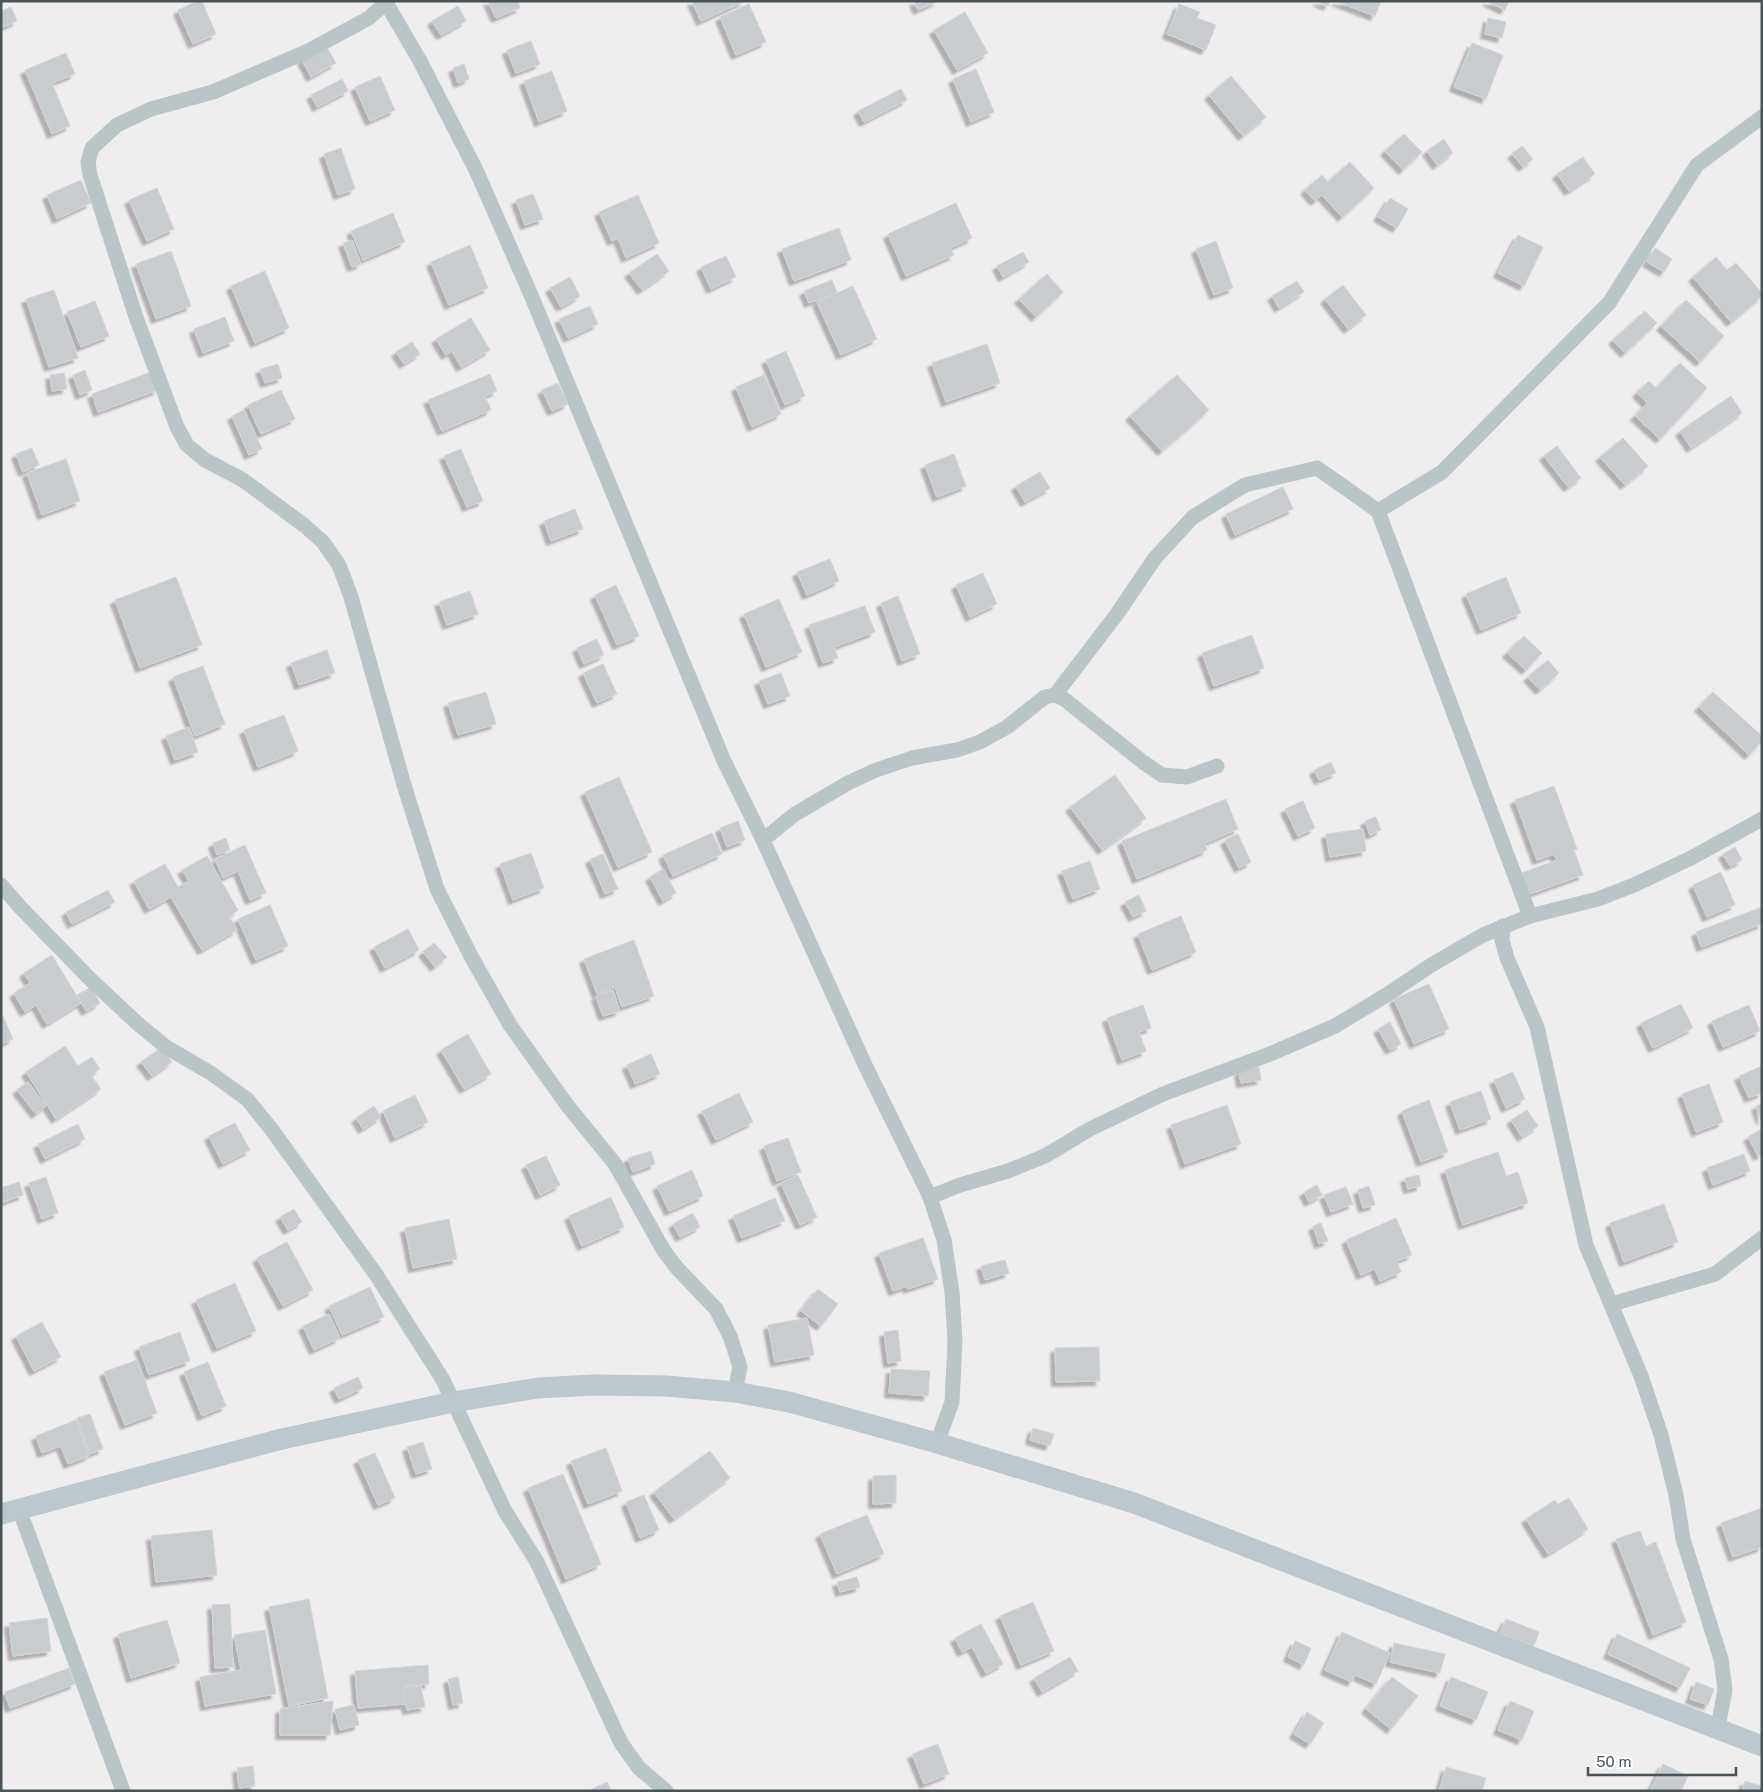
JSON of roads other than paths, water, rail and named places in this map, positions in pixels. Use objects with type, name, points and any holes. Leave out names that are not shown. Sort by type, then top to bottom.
[{"type":"main road","points":[[10,1511],[282,1439],[453,1402],[538,1388],[593,1385],[666,1386],[734,1392],[789,1402],[937,1443],[1134,1503],[1762,1746]]},
{"type":"street","points":[[734,1392],[740,1368],[730,1336],[716,1309],[677,1268],[664,1251],[615,1164],[567,1105],[510,1025],[472,958],[438,889],[404,784],[351,597],[339,565],[323,542],[305,526],[243,480],[205,460],[187,445],[176,428],[136,317],[90,176],[88,162],[92,148],[117,125],[151,109],[213,92],[306,52],[369,18],[386,2],[420,60],[476,170],[531,295],[688,678],[724,761],[763,840],[865,1065],[930,1197],[944,1240],[952,1292],[956,1342],[952,1402],[937,1443]]},
{"type":"street","points":[[1378,510],[1442,472],[1608,303],[1697,166],[1762,117]]},
{"type":"street","points":[[1054,695],[1117,614],[1155,558],[1194,518],[1245,485],[1317,468],[1378,510],[1530,916]]},
{"type":"street","points":[[763,840],[795,814],[848,783],[876,770],[912,758],[957,750],[980,742],[1007,726],[1038,701],[1054,695],[1064,699],[1143,762],[1162,774],[1187,777],[1217,766]]},
{"type":"street","points":[[930,1197],[1008,1171],[1045,1156],[1090,1129],[1163,1094],[1270,1054],[1335,1026],[1483,935],[1530,916],[1598,898],[1634,885],[1691,858],[1762,819]]},
{"type":"street","points":[[1,885],[91,980],[137,1024],[166,1047],[209,1072],[247,1099],[272,1130],[377,1276],[443,1380],[505,1510],[537,1562],[622,1743],[639,1768],[666,1791]]},
{"type":"street","points":[[1504,926],[1502,940],[1506,958],[1537,1027],[1586,1245],[1641,1376],[1661,1435],[1676,1495],[1683,1538],[1721,1660],[1725,1690],[1718,1728]]},
{"type":"street","points":[[1612,1304],[1715,1274],[1762,1238]]},
{"type":"street","points":[[10,1511],[123,1791]]}]
